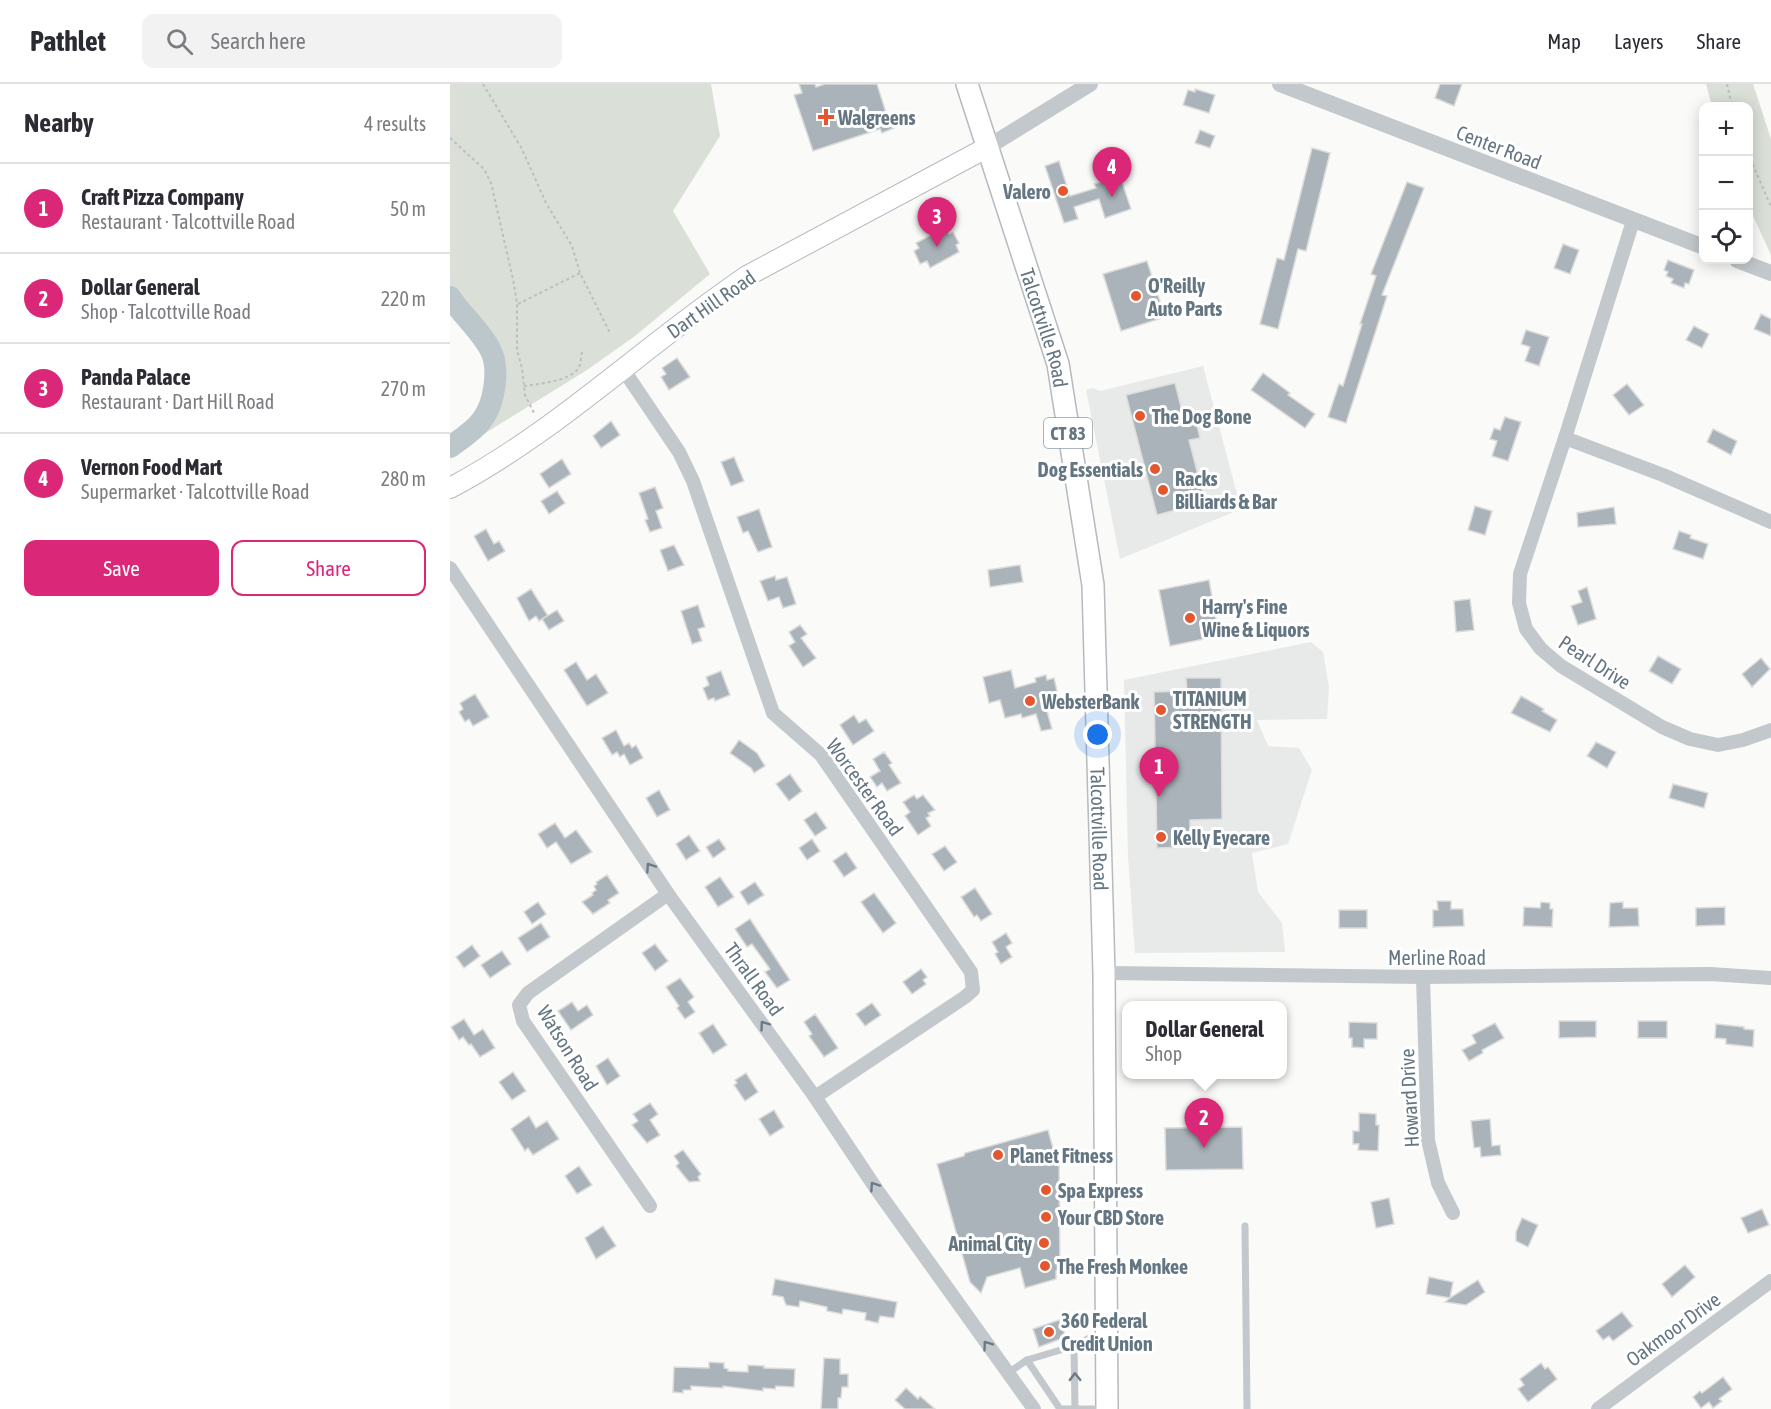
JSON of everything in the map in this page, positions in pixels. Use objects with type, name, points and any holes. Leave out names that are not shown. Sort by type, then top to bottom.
[{"type":"main road","name":"Talcottville Road","points":[[967,84],[1058,364],[1093,585],[1104,973],[1107,1409]]},
{"type":"main road","name":"Dart Hill Road","points":[[450,488],[542,430],[716,297],[747,276],[988,147]]},
{"type":"street","points":[[988,147],[1090,84]]},
{"type":"street","name":"Center Road","points":[[1280,84],[1699,245]]},
{"type":"street","name":"Pearl Drive","points":[[1633,221],[1520,574],[1519,603],[1526,629],[1541,649],[1561,666],[1662,727],[1690,739],[1718,744],[1743,740],[1771,730]]},
{"type":"street","points":[[1747,264],[1771,273]]},
{"type":"street","name":"Worcester Road","points":[[622,369],[679,453],[693,481],[773,713],[821,754],[971,972],[973,990],[965,997],[815,1097]]},
{"type":"street","points":[[1565,438],[1663,476],[1771,522]]},
{"type":"street","name":"Thrall Road","points":[[450,568],[669,894],[1034,1409]]},
{"type":"street","name":"Watson Road","points":[[650,1206],[523,1021],[519,1005],[528,993],[669,894]]},
{"type":"street","name":"Merline Road","points":[[1104,973],[1424,977],[1710,974],[1771,978]]},
{"type":"street","name":"Howard Drive","points":[[1424,977],[1428,1140],[1438,1183],[1453,1213]]},
{"type":"street","name":"Oakmoor Drive","points":[[1598,1409],[1771,1281]]},
{"type":"lane","points":[[1245,1226],[1247,1409]]},
{"type":"lane","points":[[1008,1373],[1027,1360],[1074,1346],[1091,1337],[1107,1337]]},
{"type":"lane","points":[[1074,1346],[1075,1409]]},
{"type":"lane","points":[[1027,1360],[1060,1409],[1107,1409]]},
{"type":"path","points":[[483,84],[522,149],[546,203],[572,246],[580,273],[610,333]]},
{"type":"path","points":[[1727,84],[1731,102]]},
{"type":"path","points":[[450,138],[484,169],[491,183],[508,251],[517,304],[517,350],[525,395],[537,419]]},
{"type":"path","points":[[1750,156],[1771,207]]},
{"type":"path","points":[[517,304],[580,273]]},
{"type":"path","points":[[524,386],[550,382],[572,375],[579,368],[582,352]]},
{"type":"shaded area","points":[[450,84],[711,84],[720,136],[673,211],[710,274],[635,336],[587,370],[450,455],[450,447],[478,422],[489,405],[495,368],[488,346],[458,311],[450,295]]},
{"type":"shaded area","points":[[1706,84],[1753,84],[1771,139],[1771,255],[1753,216],[1753,102],[1711,102]]},
{"type":"shaded area","points":[[1203,366],[1241,509],[1120,559],[1086,390],[1093,388],[1100,391]]},
{"type":"shaded area","points":[[1311,642],[1323,652],[1329,687],[1327,719],[1257,720],[1268,746],[1299,748],[1312,770],[1288,844],[1252,853],[1258,892],[1282,923],[1285,952],[1135,953],[1128,856],[1124,680]]},
{"type":"building","points":[[799,84],[815,84],[816,87],[825,84],[877,84],[888,119],[891,118],[894,128],[882,133],[880,129],[813,151],[794,95],[802,93]]},
{"type":"building","points":[[1440,84],[1462,84],[1454,106],[1435,98]]},
{"type":"building","points":[[1195,89],[1215,95],[1209,113],[1183,105],[1188,90],[1195,92]]},
{"type":"building","points":[[1200,130],[1215,136],[1210,148],[1195,143]]},
{"type":"building","points":[[1312,148],[1330,153],[1306,251],[1298,249],[1278,329],[1260,324],[1277,258],[1284,260]]},
{"type":"building","points":[[1059,161],[1070,196],[1096,188],[1094,184],[1120,176],[1131,209],[1105,218],[1099,199],[1074,207],[1078,219],[1064,223],[1045,166]]},
{"type":"building","points":[[1407,182],[1424,188],[1382,295],[1387,296],[1346,423],[1328,417],[1339,384],[1343,386],[1362,324],[1360,324],[1376,276],[1371,274]]},
{"type":"building","points":[[946,227],[949,234],[953,232],[959,243],[956,245],[959,252],[930,268],[927,261],[920,264],[914,251],[919,248],[916,243]]},
{"type":"building","points":[[1563,244],[1579,250],[1570,274],[1554,268]]},
{"type":"building","points":[[1668,260],[1694,270],[1689,284],[1685,283],[1684,288],[1671,283],[1673,279],[1666,276],[1668,272],[1664,270]]},
{"type":"building","points":[[1147,261],[1165,317],[1121,331],[1103,274]]},
{"type":"building","points":[[1761,314],[1771,319],[1771,336],[1754,329]]},
{"type":"building","points":[[1694,326],[1709,334],[1702,348],[1686,340]]},
{"type":"building","points":[[1526,330],[1549,337],[1539,366],[1525,361],[1530,347],[1521,344]]},
{"type":"building","points":[[677,358],[690,377],[669,390],[661,377],[666,374],[662,368]]},
{"type":"building","points":[[1263,373],[1315,414],[1305,428],[1251,390]]},
{"type":"building","points":[[1175,383],[1185,423],[1196,421],[1200,438],[1189,440],[1205,502],[1157,515],[1126,395]]},
{"type":"building","points":[[1627,384],[1644,405],[1629,415],[1613,395]]},
{"type":"building","points":[[1505,417],[1521,422],[1508,461],[1492,456],[1497,441],[1490,439],[1494,428],[1500,430]]},
{"type":"building","points":[[611,421],[620,435],[601,448],[593,436]]},
{"type":"building","points":[[1713,429],[1737,441],[1731,455],[1707,442]]},
{"type":"building","points":[[734,457],[744,481],[731,486],[721,462]]},
{"type":"building","points":[[562,459],[571,474],[549,488],[540,474]]},
{"type":"building","points":[[655,487],[663,508],[656,511],[662,528],[650,532],[639,493]]},
{"type":"building","points":[[557,491],[565,503],[549,514],[541,501]]},
{"type":"building","points":[[1475,506],[1492,511],[1485,535],[1468,530]]},
{"type":"building","points":[[1614,507],[1616,524],[1578,527],[1577,513]]},
{"type":"building","points":[[759,509],[772,547],[758,552],[748,531],[743,533],[737,517]]},
{"type":"building","points":[[486,529],[494,544],[499,541],[505,551],[488,561],[474,536]]},
{"type":"building","points":[[1679,531],[1691,535],[1690,538],[1708,544],[1703,559],[1673,549]]},
{"type":"building","points":[[674,545],[684,565],[668,571],[660,550]]},
{"type":"building","points":[[1020,565],[1023,582],[990,587],[988,570]]},
{"type":"building","points":[[775,576],[776,580],[787,577],[796,604],[783,608],[779,597],[768,601],[760,581]]},
{"type":"building","name":"Harry's Fine Wine & Liquors","points":[[1209,580],[1219,636],[1170,646],[1159,590]]},
{"type":"building","points":[[1587,587],[1596,619],[1578,625],[1571,606],[1582,602],[1578,591]]},
{"type":"building","points":[[531,589],[548,616],[539,621],[536,616],[529,621],[517,598]]},
{"type":"building","points":[[1470,599],[1474,630],[1456,632],[1454,601]]},
{"type":"building","points":[[698,605],[705,627],[698,629],[702,641],[692,644],[681,611]]},
{"type":"building","points":[[557,610],[564,621],[549,630],[542,619]]},
{"type":"building","points":[[800,625],[807,634],[801,638],[816,658],[803,667],[789,646],[795,642],[789,632]]},
{"type":"building","points":[[1658,656],[1681,669],[1672,684],[1649,671]]},
{"type":"building","points":[[1761,658],[1770,669],[1752,687],[1742,674]]},
{"type":"building","points":[[576,662],[587,680],[596,674],[608,693],[587,706],[564,670]]},
{"type":"building","name":"WebsterBank","points":[[1011,670],[1015,688],[1036,682],[1035,678],[1046,675],[1047,680],[1054,678],[1061,708],[1047,711],[1052,729],[1041,731],[1036,714],[1022,718],[1021,714],[1005,718],[1000,700],[989,703],[983,677]]},
{"type":"building","points":[[721,671],[730,695],[715,701],[714,698],[708,700],[703,688],[709,685],[706,677]]},
{"type":"building","points":[[1186,678],[1221,678],[1222,819],[1190,820],[1190,847],[1157,848],[1154,692],[1187,691]]},
{"type":"building","points":[[475,694],[489,717],[473,726],[469,719],[465,722],[459,712],[463,709],[460,703]]},
{"type":"building","points":[[1521,696],[1544,709],[1542,711],[1557,720],[1550,732],[1511,713]]},
{"type":"building","points":[[854,715],[859,723],[866,719],[874,731],[853,745],[840,725]]},
{"type":"building","points":[[616,730],[624,746],[629,743],[632,748],[636,745],[643,758],[630,765],[624,754],[620,757],[617,752],[612,755],[602,738]]},
{"type":"building","points":[[739,740],[757,753],[765,766],[754,773],[751,768],[730,753]]},
{"type":"building","points":[[1596,742],[1616,752],[1607,768],[1587,756]]},
{"type":"building","points":[[884,752],[892,763],[889,765],[901,783],[887,791],[882,783],[877,787],[870,777],[880,771],[873,759]]},
{"type":"building","points":[[790,774],[802,791],[789,801],[776,784]]},
{"type":"building","points":[[1673,784],[1708,793],[1704,808],[1669,798]]},
{"type":"building","points":[[659,790],[670,810],[657,817],[646,798]]},
{"type":"building","points":[[914,795],[917,799],[923,795],[935,810],[928,813],[930,816],[926,818],[931,826],[918,835],[905,816],[910,812],[903,802]]},
{"type":"building","points":[[816,812],[827,828],[815,836],[804,820]]},
{"type":"building","points":[[555,823],[565,838],[576,830],[592,852],[571,864],[556,842],[547,848],[538,834]]},
{"type":"building","points":[[689,835],[700,851],[686,860],[676,844]]},
{"type":"building","points":[[719,839],[726,849],[713,858],[706,847]]},
{"type":"building","points":[[812,839],[820,851],[807,860],[799,848]]},
{"type":"building","points":[[945,846],[957,862],[944,871],[932,854]]},
{"type":"building","points":[[846,852],[857,868],[844,877],[833,861]]},
{"type":"building","points":[[607,875],[619,893],[608,900],[610,903],[593,914],[582,902],[593,895],[596,882]]},
{"type":"building","points":[[720,877],[734,897],[718,907],[705,887]]},
{"type":"building","points":[[755,882],[764,895],[748,905],[740,892]]},
{"type":"building","points":[[975,888],[992,914],[981,921],[977,915],[974,917],[961,897]]},
{"type":"building","points":[[874,893],[896,923],[883,933],[861,902]]},
{"type":"building","points":[[1437,901],[1451,901],[1451,909],[1463,909],[1464,926],[1433,927],[1433,910],[1438,910]]},
{"type":"building","points":[[538,902],[546,914],[532,924],[524,912]]},
{"type":"building","points":[[1541,902],[1550,903],[1550,909],[1553,909],[1552,927],[1523,926],[1524,907],[1540,908]]},
{"type":"building","points":[[1623,902],[1623,908],[1638,908],[1639,926],[1609,927],[1610,903]]},
{"type":"building","points":[[1725,907],[1725,925],[1696,926],[1696,908]]},
{"type":"building","points":[[1339,910],[1367,910],[1367,928],[1339,928]]},
{"type":"building","points":[[750,919],[790,980],[777,988],[765,972],[770,969],[752,944],[747,947],[735,929]]},
{"type":"building","points":[[541,923],[550,937],[527,952],[518,938]]},
{"type":"building","points":[[1006,933],[1012,943],[1006,947],[1012,957],[1001,964],[992,942]]},
{"type":"building","points":[[655,944],[668,961],[655,971],[642,953]]},
{"type":"building","points":[[472,945],[480,956],[464,968],[456,957]]},
{"type":"building","points":[[502,951],[511,964],[490,978],[481,965]]},
{"type":"building","points":[[921,969],[927,977],[923,980],[926,984],[912,994],[903,982]]},
{"type":"building","points":[[680,978],[694,997],[688,1002],[695,1012],[685,1019],[666,987]]},
{"type":"building","points":[[572,1002],[578,1011],[587,1005],[593,1015],[571,1030],[558,1011]]},
{"type":"building","points":[[872,1003],[881,1015],[865,1026],[856,1014]]},
{"type":"building","points":[[815,1014],[838,1048],[824,1057],[809,1036],[812,1034],[804,1022]]},
{"type":"building","points":[[464,1019],[474,1035],[483,1029],[495,1048],[480,1057],[463,1037],[459,1040],[451,1027]]},
{"type":"building","points":[[1559,1021],[1596,1021],[1596,1037],[1559,1038]]},
{"type":"building","points":[[1638,1021],[1667,1021],[1667,1038],[1638,1038]]},
{"type":"building","points":[[1349,1022],[1377,1023],[1377,1039],[1364,1039],[1364,1048],[1352,1047],[1352,1038],[1349,1038]]},
{"type":"building","points":[[1495,1023],[1504,1038],[1482,1050],[1483,1053],[1469,1061],[1462,1050],[1476,1043],[1472,1035]]},
{"type":"building","points":[[713,1024],[727,1045],[713,1054],[699,1033]]},
{"type":"building","points":[[1716,1024],[1754,1030],[1753,1047],[1726,1044],[1726,1039],[1715,1038]]},
{"type":"building","points":[[608,1058],[620,1076],[607,1085],[596,1066]]},
{"type":"building","points":[[513,1072],[526,1091],[512,1100],[499,1082]]},
{"type":"building","points":[[746,1073],[758,1092],[745,1101],[734,1085],[737,1083],[735,1080]]},
{"type":"building","points":[[650,1103],[658,1114],[650,1120],[660,1135],[647,1143],[632,1125],[638,1121],[633,1114]]},
{"type":"building","points":[[774,1110],[784,1127],[770,1136],[759,1119]]},
{"type":"building","points":[[1359,1113],[1376,1114],[1376,1125],[1379,1125],[1378,1151],[1358,1150],[1359,1144],[1353,1144],[1353,1131],[1359,1131]]},
{"type":"building","points":[[529,1116],[536,1128],[547,1121],[559,1139],[533,1155],[528,1148],[525,1151],[511,1129]]},
{"type":"building","points":[[1490,1119],[1492,1146],[1500,1145],[1501,1155],[1481,1157],[1480,1147],[1474,1148],[1471,1121]]},
{"type":"building","points":[[1242,1127],[1243,1169],[1166,1170],[1165,1128]]},
{"type":"building","points":[[1048,1130],[1056,1159],[1059,1159],[1060,1271],[1056,1271],[1056,1279],[1025,1288],[1020,1268],[987,1277],[981,1293],[970,1282],[937,1164],[964,1156],[965,1153]]},
{"type":"building","points":[[683,1150],[701,1174],[698,1177],[700,1181],[689,1182],[676,1166],[679,1163],[674,1156]]},
{"type":"building","points":[[579,1166],[592,1185],[577,1194],[565,1176]]},
{"type":"building","points":[[1389,1198],[1394,1224],[1376,1228],[1371,1202]]},
{"type":"building","points":[[1762,1209],[1769,1225],[1748,1233],[1741,1218]]},
{"type":"building","points":[[1522,1218],[1538,1225],[1528,1247],[1516,1241],[1516,1232]]},
{"type":"building","points":[[603,1226],[616,1246],[596,1259],[585,1238]]},
{"type":"building","points":[[1685,1265],[1695,1277],[1672,1297],[1662,1284]]},
{"type":"building","points":[[1429,1277],[1453,1282],[1450,1298],[1426,1294]]},
{"type":"building","points":[[775,1279],[897,1302],[894,1318],[880,1316],[878,1323],[865,1320],[866,1313],[843,1309],[842,1314],[827,1311],[827,1307],[800,1301],[799,1307],[786,1305],[783,1297],[772,1295]]},
{"type":"building","points":[[1478,1280],[1485,1292],[1466,1305],[1445,1302]]},
{"type":"building","points":[[1622,1312],[1633,1326],[1613,1341],[1609,1336],[1603,1340],[1596,1331]]},
{"type":"building","points":[[1059,1320],[1066,1337],[1039,1347],[1033,1329]]},
{"type":"building","points":[[824,1358],[840,1359],[840,1374],[848,1374],[848,1387],[842,1387],[841,1398],[838,1398],[838,1409],[821,1409]]},
{"type":"building","points":[[709,1362],[724,1363],[724,1368],[728,1371],[748,1372],[748,1365],[795,1369],[794,1387],[776,1386],[775,1389],[763,1388],[763,1391],[723,1386],[723,1388],[691,1386],[691,1390],[683,1390],[683,1393],[673,1392],[674,1367],[709,1368]]},
{"type":"building","points":[[1541,1363],[1545,1369],[1548,1367],[1557,1379],[1528,1402],[1518,1389],[1524,1385],[1520,1379]]},
{"type":"building","points":[[1723,1377],[1732,1389],[1719,1399],[1722,1401],[1713,1408],[1709,1402],[1701,1408],[1693,1397]]},
{"type":"building","points":[[906,1388],[918,1399],[920,1396],[935,1409],[905,1409],[895,1400]]},
{"type":"waterway","points":[[450,297],[481,335],[490,349],[495,365],[495,385],[486,413],[471,431],[450,447]]},
{"type":"place","name":"Walgreens","points":[[826,117]]},
{"type":"place","name":"Valero","points":[[1063,191]]},
{"type":"place","name":"Vernon Food Mart","points":[[1112,197]]},
{"type":"place","name":"Panda Palace","points":[[937,247]]},
{"type":"place","name":"O'Reilly Auto Parts","points":[[1136,296]]},
{"type":"place","name":"The Dog Bone","points":[[1140,416]]},
{"type":"place","name":"Dog Essentials","points":[[1155,469]]},
{"type":"place","name":"Racks Billiards & Bar","points":[[1163,490]]},
{"type":"place","name":"Harry's Fine Wine & Liquors","points":[[1190,618]]},
{"type":"place","name":"WebsterBank","points":[[1030,701]]},
{"type":"place","name":"TITANIUM STRENGTH","points":[[1161,710]]},
{"type":"place","name":"Craft Pizza Company","points":[[1159,797]]},
{"type":"place","name":"Kelly Eyecare","points":[[1161,837]]},
{"type":"place","name":"Dollar General","points":[[1204,1148]]},
{"type":"place","name":"Planet Fitness","points":[[998,1155]]},
{"type":"place","name":"Spa Express","points":[[1046,1190]]},
{"type":"place","name":"Your CBD Store","points":[[1046,1217]]},
{"type":"place","name":"Animal City","points":[[1044,1243]]},
{"type":"place","name":"The Fresh Monkee","points":[[1045,1266]]},
{"type":"place","name":"360 Federal Credit Union","points":[[1049,1332]]}]
